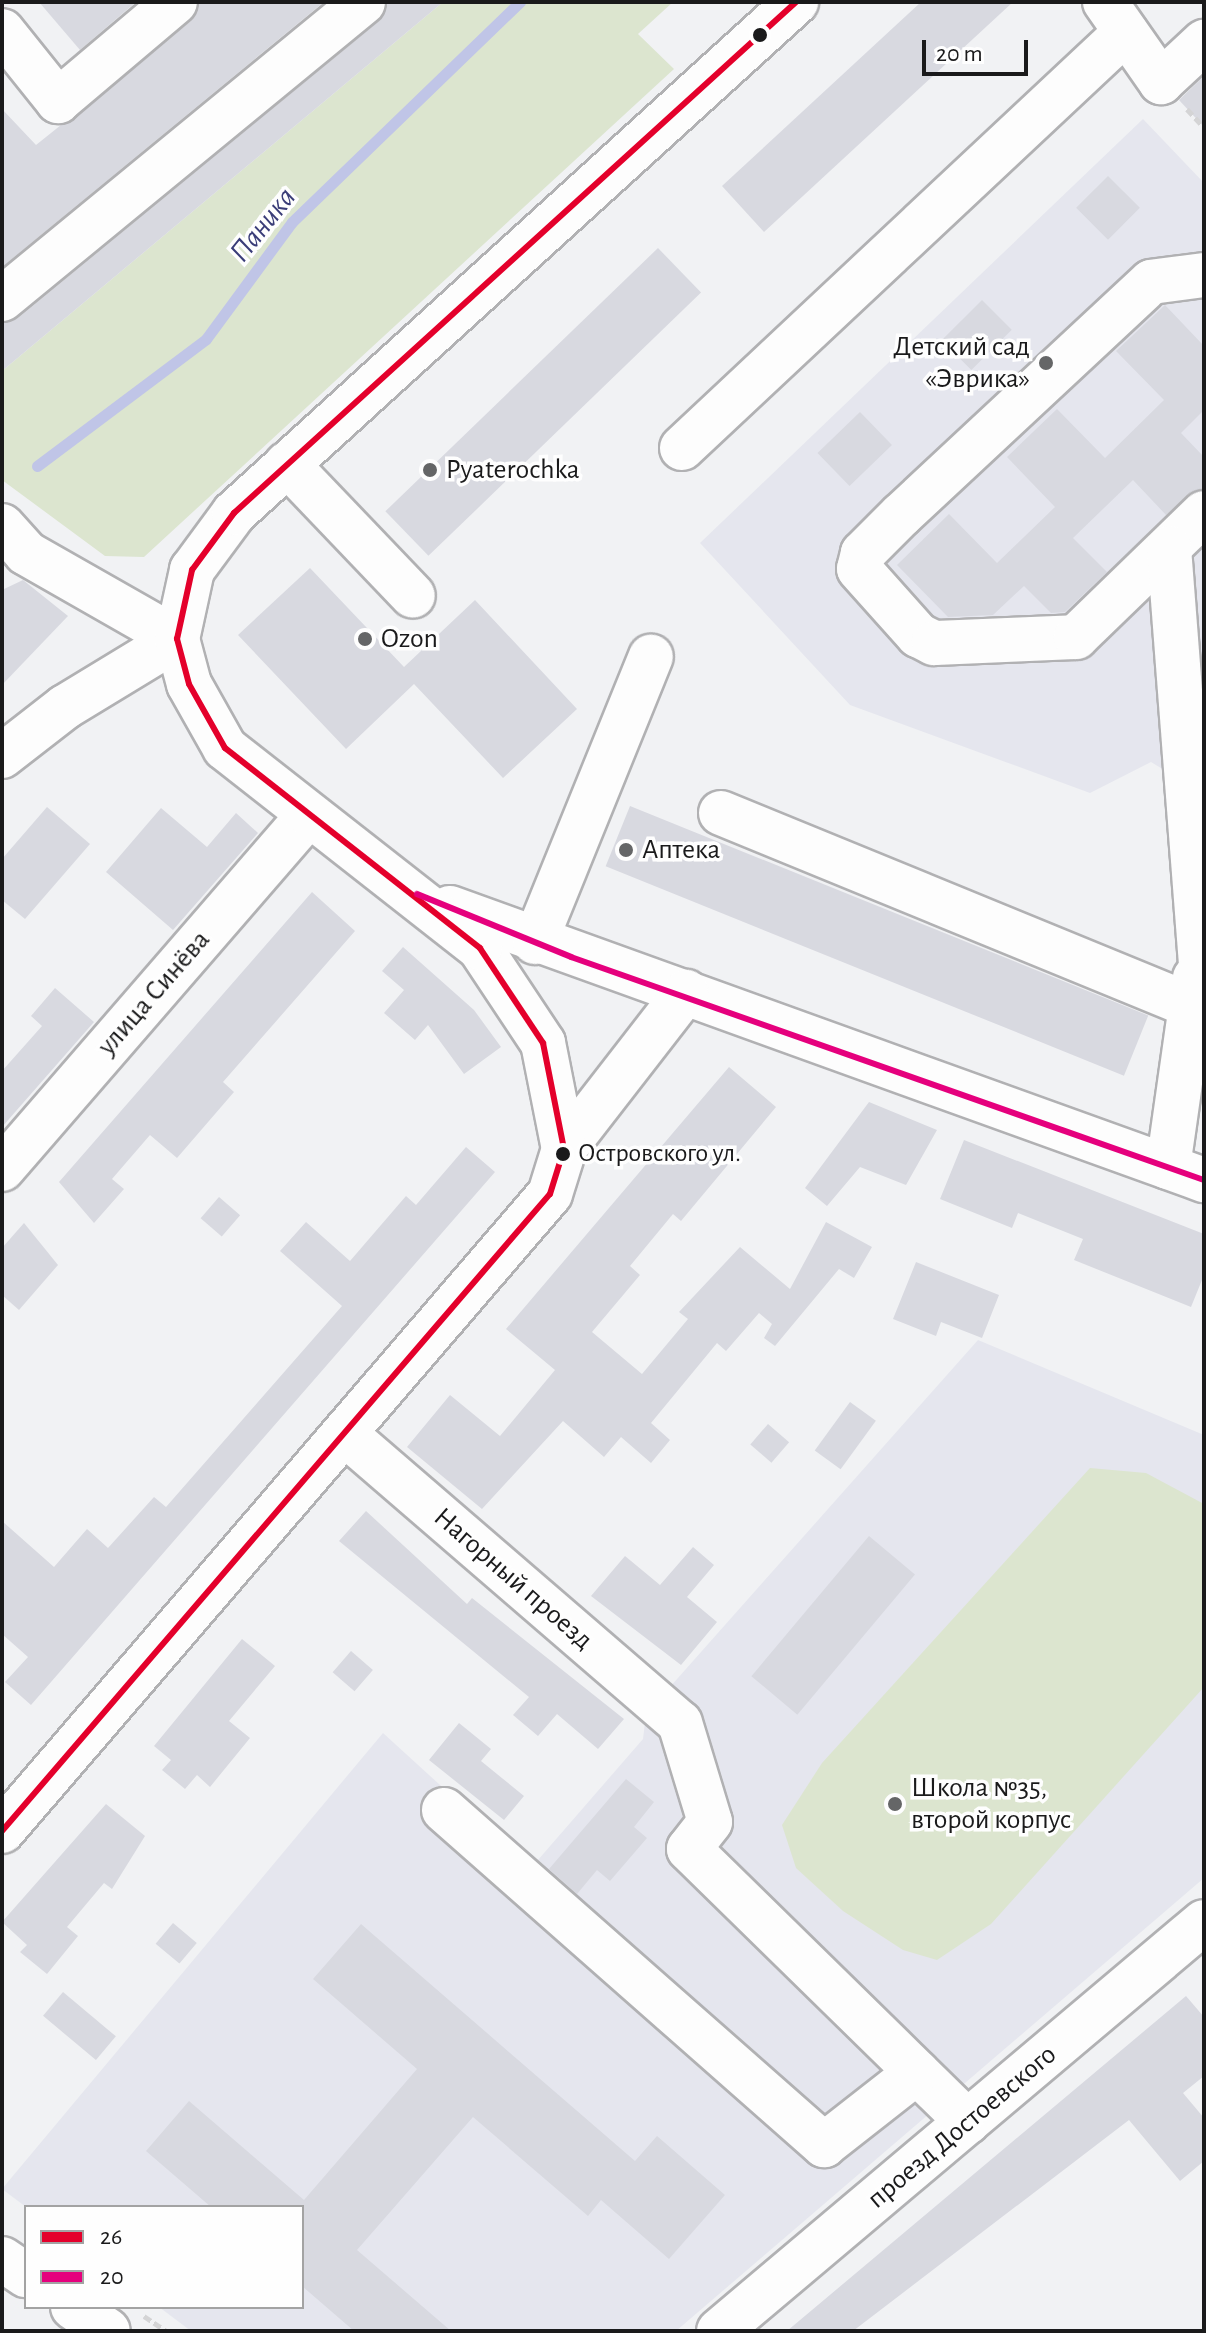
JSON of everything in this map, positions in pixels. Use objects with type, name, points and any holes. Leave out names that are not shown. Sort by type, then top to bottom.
[{"type":"street","points":[[2,31],[58,101],[175,2]]},
{"type":"street","points":[[2,299],[363,2]]},
{"type":"street","points":[[564,1149],[558,1093],[517,996],[480,948],[417,894],[306,818],[225,748],[189,684],[177,639],[192,570],[234,513],[796,2]]},
{"type":"street","points":[[682,448],[1116,17],[1161,82],[1204,42]]},
{"type":"street","points":[[1204,275],[1151,282],[901,515],[863,553],[859,569],[918,635],[968,646],[1076,637],[1204,513]]},
{"type":"street","points":[[287,464],[413,596]]},
{"type":"street","points":[[417,894],[535,942],[686,992],[1186,1174],[1187,1004],[1202,960],[1169,548]]},
{"type":"street","points":[[10,549],[177,639]]},
{"type":"street","points":[[2,756],[65,707],[177,639]]},
{"type":"street","points":[[535,942],[651,657]]},
{"type":"street","points":[[721,813],[1187,1004]]},
{"type":"street","name":"улица Синёва","points":[[2,1169],[306,818]]},
{"type":"street","points":[[2,1831],[550,1194],[564,1149],[686,992]]},
{"type":"street","name":"Нагорный проезд","points":[[345,1434],[680,1723],[710,1822],[689,1849],[917,2072]]},
{"type":"street","points":[[444,1810],[824,2145],[917,2072],[968,2122]]},
{"type":"street","name":"проезд Достоевского","points":[[719,2331],[1204,1922]]},
{"type":"street","points":[[2,2259],[24,2274]]},
{"type":"street","points":[[76,2309],[108,2331]]},
{"type":"shaded area","name":"Детский сад «Эврика»","points":[[1143,119],[1204,183],[1204,774],[1179,779],[1151,762],[1090,793],[850,705],[700,543]]},
{"type":"shaded area","name":"Школа №35, второй корпус","points":[[978,1340],[1204,1435],[1204,1878],[676,2331],[191,2331],[162,2309],[304,2309],[304,2205],[24,2206],[2,2189],[383,1733],[531,1868],[643,1739],[646,1714]]},
{"type":"green space","points":[[443,2],[673,2],[638,34],[674,69],[144,557],[105,556],[2,480],[2,371]]},
{"type":"green space","points":[[1090,1468],[1146,1473],[1204,1504],[1204,1687],[991,1924],[937,1960],[903,1950],[843,1911],[796,1868],[782,1825],[822,1763]]},
{"type":"building","points":[[39,2],[136,2],[80,50]]},
{"type":"building","points":[[199,2],[324,2],[2,267],[2,109],[36,145],[191,21]]},
{"type":"building","points":[[387,2],[443,2],[2,371],[2,323],[18,318],[379,21]]},
{"type":"building","points":[[921,2],[1013,2],[764,232],[722,186]]},
{"type":"building","points":[[1204,76],[1204,127],[1179,100]]},
{"type":"building","points":[[1108,176],[1140,208],[1108,240],[1076,208]]},
{"type":"building","points":[[658,248],[701,293],[428,556],[385,511]]},
{"type":"building","points":[[982,300],[1012,330],[971,370],[942,340]]},
{"type":"building","points":[[1165,305],[1204,346],[1204,410],[1181,433],[1204,457],[1204,489],[1166,515],[1133,480],[1073,538],[1107,572],[1065,612],[1051,613],[1024,586],[993,615],[948,617],[897,565],[949,514],[997,563],[1055,507],[1007,457],[1057,409],[1105,458],[1164,400],[1116,351]]},
{"type":"building","points":[[860,412],[892,445],[850,486],[818,453]]},
{"type":"building","points":[[310,568],[404,667],[475,600],[577,709],[503,778],[414,684],[346,749],[238,635]]},
{"type":"building","points":[[23,580],[68,616],[2,685],[2,590]]},
{"type":"building","points":[[630,806],[1148,1015],[1124,1076],[606,866]]},
{"type":"building","points":[[47,807],[90,844],[25,919],[2,900],[2,859]]},
{"type":"building","points":[[161,808],[207,847],[236,813],[258,833],[173,930],[106,872]]},
{"type":"building","points":[[312,892],[355,931],[223,1082],[234,1092],[177,1158],[150,1135],[112,1179],[124,1189],[94,1223],[59,1182]]},
{"type":"building","points":[[403,947],[474,1010],[501,1047],[464,1074],[428,1025],[415,1040],[384,1013],[404,990],[382,971]]},
{"type":"building","points":[[55,988],[94,1022],[2,1127],[2,1071],[42,1026],[31,1016]]},
{"type":"building","points":[[729,1067],[776,1107],[681,1221],[673,1214],[630,1266],[640,1275],[592,1332],[642,1374],[688,1319],[679,1312],[740,1247],[790,1289],[826,1222],[872,1247],[854,1278],[839,1269],[775,1346],[764,1338],[772,1324],[759,1313],[726,1351],[717,1343],[651,1423],[670,1440],[651,1463],[621,1437],[604,1457],[563,1421],[482,1509],[407,1447],[450,1395],[500,1436],[555,1370],[506,1329]]},
{"type":"building","points":[[869,1102],[937,1130],[906,1185],[860,1167],[827,1206],[805,1188]]},
{"type":"building","points":[[964,1140],[1204,1234],[1204,1275],[1191,1307],[1074,1260],[1083,1239],[1018,1213],[1012,1228],[940,1199]]},
{"type":"building","points":[[466,1147],[495,1172],[31,1705],[5,1682],[28,1657],[2,1634],[2,1521],[54,1567],[87,1529],[108,1548],[154,1497],[166,1507],[342,1306],[280,1251],[306,1222],[350,1261],[406,1196],[416,1205]]},
{"type":"building","points":[[219,1197],[240,1215],[222,1237],[201,1218]]},
{"type":"building","points":[[24,1223],[58,1265],[19,1310],[2,1295],[2,1248]]},
{"type":"building","points":[[916,1262],[999,1295],[982,1338],[941,1322],[936,1336],[893,1319]]},
{"type":"building","points":[[850,1402],[876,1421],[841,1469],[815,1451]]},
{"type":"building","points":[[768,1424],[789,1442],[771,1463],[750,1444]]},
{"type":"building","points":[[366,1511],[467,1604],[472,1598],[624,1719],[598,1749],[557,1714],[538,1736],[513,1715],[529,1697],[339,1541]]},
{"type":"building","points":[[869,1536],[915,1575],[797,1715],[751,1676]]},
{"type":"building","points":[[693,1547],[714,1565],[687,1597],[717,1622],[681,1665],[591,1596],[625,1556],[660,1585]]},
{"type":"building","points":[[242,1639],[275,1666],[229,1721],[250,1738],[210,1787],[197,1775],[185,1789],[162,1770],[171,1760],[154,1746]]},
{"type":"building","points":[[351,1651],[373,1670],[355,1691],[333,1672]]},
{"type":"building","points":[[459,1723],[491,1749],[481,1761],[524,1796],[504,1820],[429,1760]]},
{"type":"building","points":[[626,1779],[654,1802],[634,1827],[647,1838],[610,1881],[597,1870],[577,1894],[549,1869]]},
{"type":"building","points":[[106,1804],[145,1836],[112,1889],[104,1883],[67,1927],[78,1936],[47,1974],[20,1952],[27,1945],[2,1922]]},
{"type":"building","points":[[173,1923],[197,1943],[179,1964],[156,1944]]},
{"type":"building","points":[[361,1924],[635,2161],[657,2136],[725,2195],[669,2259],[601,2200],[588,2216],[473,2117],[357,2250],[451,2331],[354,2331],[304,2288],[304,2205],[209,2205],[146,2151],[189,2101],[304,2200],[417,2069],[313,1979]]},
{"type":"building","points":[[63,1992],[116,2036],[96,2060],[43,2016]]},
{"type":"building","points":[[1186,1996],[1204,2017],[1204,2076],[1183,2093],[1204,2118],[1204,2161],[1180,2181],[1129,2120],[853,2331],[787,2331]]},
{"type":"waterway","name":"Паника","points":[[37,466],[206,339],[292,222],[520,2]]},
{"type":"transit line","name":"26","points":[[2,1831],[550,1194],[564,1149],[543,1043],[480,948],[225,748],[189,684],[177,639],[192,570],[234,513],[796,2]]},
{"type":"transit line","name":"20","points":[[417,894],[571,957],[1204,1180]]},
{"type":"place","name":"Детский сад «Эврика»","points":[[1046,363]]},
{"type":"place","name":"Pyaterochka","points":[[430,470]]},
{"type":"place","name":"Ozon","points":[[365,639]]},
{"type":"place","name":"Аптека","points":[[626,850]]},
{"type":"place","name":"Островского ул.","points":[[563,1154]]},
{"type":"place","name":"Школа №35, второй корпус","points":[[895,1804]]}]
